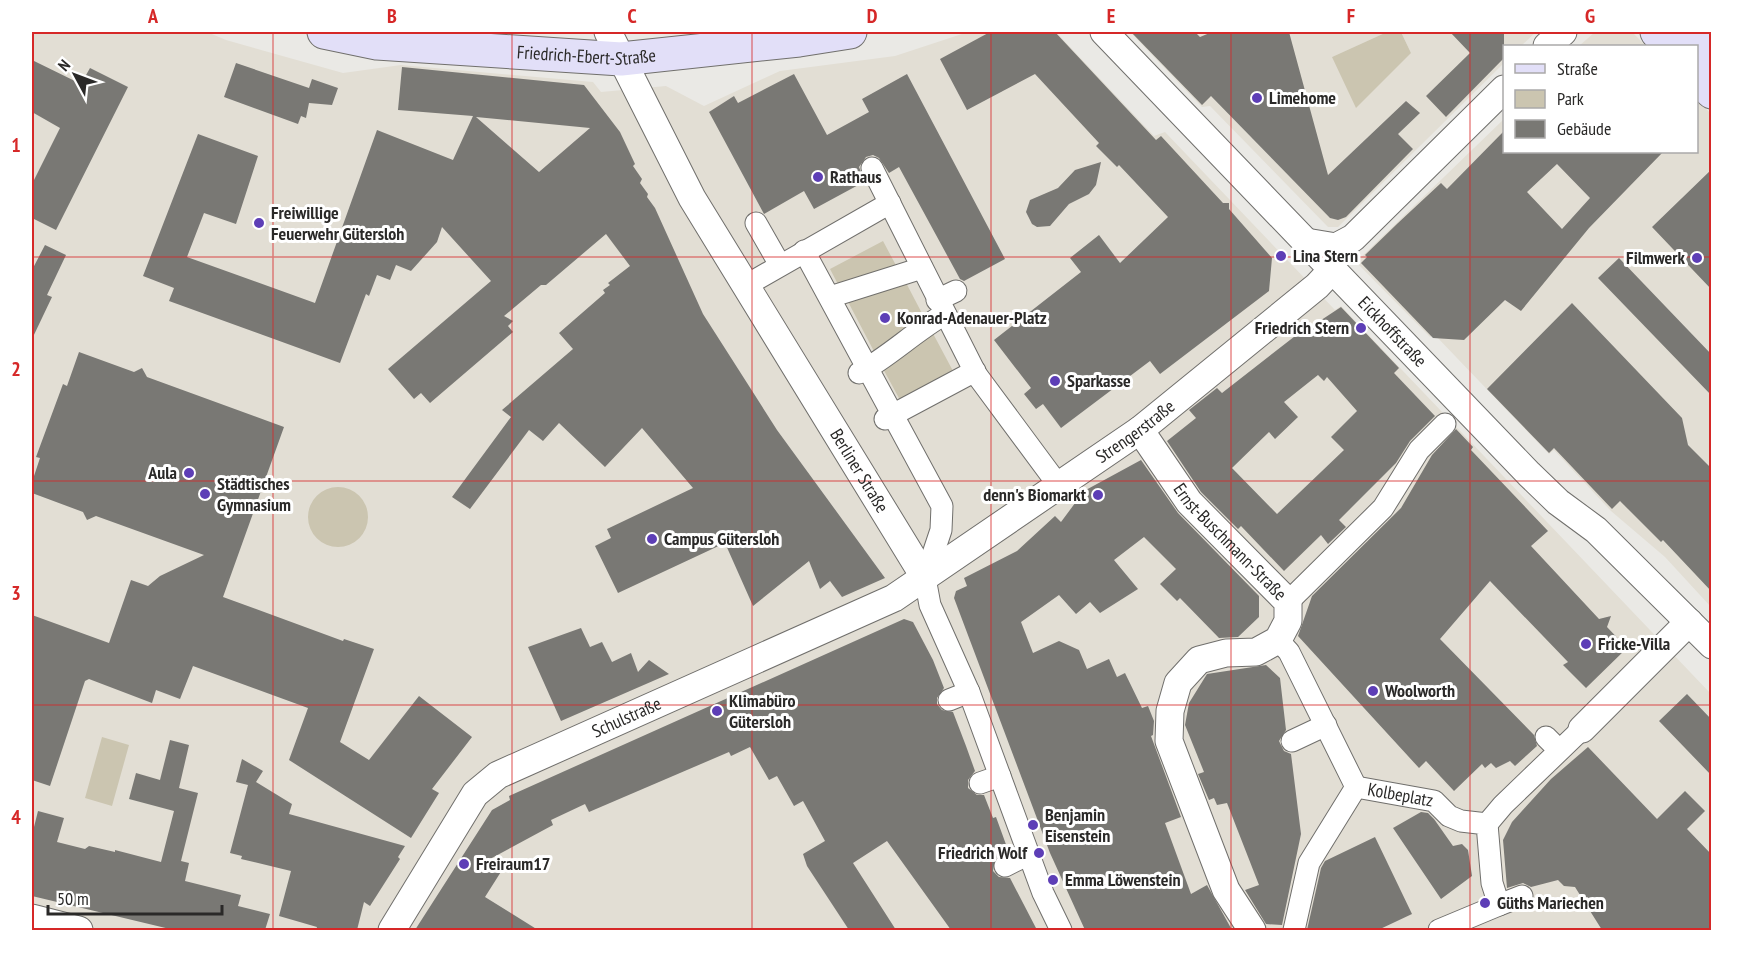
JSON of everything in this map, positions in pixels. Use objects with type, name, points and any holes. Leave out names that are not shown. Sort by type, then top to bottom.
[{"type":"main road","name":"Friedrich-Ebert-Straße","points":[[324,32],[377,43],[614,45],[799,40],[850,32]]},
{"type":"main road","points":[[1656,32],[1669,45]]},
{"type":"main road","points":[[1689,32],[1712,56]]},
{"type":"main road","points":[[1698,78],[1712,92]]},
{"type":"street","name":"Eickhoffstraße","points":[[1104,32],[1529,474],[1624,556],[1712,645]]},
{"type":"street","points":[[1548,45],[1563,32]]},
{"type":"street","name":"Berliner Straße","points":[[614,45],[688,192],[925,578],[930,605],[969,692],[1043,893],[1061,930]]},
{"type":"street","points":[[1306,242],[1336,247],[1353,238],[1503,90]]},
{"type":"street","points":[[872,168],[922,268],[946,301],[975,371],[1014,414],[1059,486]]},
{"type":"street","points":[[745,286],[890,203]]},
{"type":"street","points":[[756,223],[780,265]]},
{"type":"street","points":[[804,251],[830,297],[889,417],[942,506],[941,530],[925,578]]},
{"type":"street","points":[[830,297],[922,268]]},
{"type":"street","name":"Strengerstraße","points":[[925,578],[1140,430],[1317,286],[1333,269]]},
{"type":"street","points":[[864,370],[946,301]]},
{"type":"street","points":[[889,417],[975,371]]},
{"type":"street","points":[[1288,602],[1383,508],[1419,450],[1444,424]]},
{"type":"street","name":"Ernst-Buschmann-Straße","points":[[1140,430],[1190,502],[1288,602],[1288,621],[1278,640]]},
{"type":"street","name":"Schulstraße","points":[[392,930],[475,794],[498,775],[894,598],[925,578]]},
{"type":"street","points":[[1499,905],[1492,883],[1487,824],[1553,744],[1582,729],[1689,622]]},
{"type":"street","points":[[1252,930],[1226,890],[1169,741],[1170,711],[1178,683],[1199,660],[1226,653],[1256,652],[1278,640]]},
{"type":"street","name":"Kolbeplatz","points":[[1278,640],[1289,652],[1356,787]]},
{"type":"street","points":[[949,700],[969,692]]},
{"type":"street","points":[[1292,741],[1326,724]]},
{"type":"street","points":[[980,783],[1000,776]]},
{"type":"street","name":"Kolbeplatz","points":[[1356,787],[1434,801],[1449,816],[1461,821],[1487,824]]},
{"type":"street","name":"Kolbeplatz","points":[[1294,930],[1309,863],[1356,787]]},
{"type":"street","points":[[1005,866],[1029,855]]},
{"type":"street","points":[[1458,922],[1492,883]]},
{"type":"street","points":[[1439,930],[1522,896]]},
{"type":"street","points":[[32,918],[79,930]]},
{"type":"shaded area","points":[[32,32],[207,32],[226,40],[343,73],[401,65],[593,82],[601,92],[666,86],[704,106],[780,71],[895,56],[968,32],[1056,32],[1154,136],[1165,132],[1335,310],[1341,306],[1711,694],[1711,930],[32,930]]},
{"type":"shaded area","points":[[1130,32],[1387,32],[1332,57],[1411,53],[1401,32],[1536,32],[1522,45],[1503,45],[1503,64],[1338,227],[1328,227],[1210,106],[1202,107]]},
{"type":"shaded area","points":[[1595,32],[1632,32],[1645,45],[1580,45]]},
{"type":"shaded area","points":[[1698,100],[1712,115],[1711,607],[1665,557],[1611,511],[1554,450],[1549,454],[1434,334],[1430,337],[1356,262],[1503,120],[1503,153],[1698,153]]},
{"type":"green space","points":[[1387,32],[1401,32],[1411,53],[1356,108],[1332,57]]},
{"type":"green space","points":[[883,241],[899,271],[841,290],[830,269]]},
{"type":"green space","points":[[903,277],[926,321],[878,359],[845,296]]},
{"type":"green space","points":[[929,326],[953,371],[900,400],[881,365]]},
{"type":"green space","points":[[338,487],[355,492],[363,500],[368,517],[363,534],[355,542],[338,547],[321,542],[313,534],[308,517],[313,500],[321,492]]},
{"type":"green space","points":[[102,737],[129,745],[112,806],[85,798]]},
{"type":"building","points":[[990,32],[1055,32],[1156,140],[1161,136],[1223,203],[1229,203],[1229,209],[1272,258],[1269,291],[1160,374],[1150,361],[1061,428],[1043,404],[1036,409],[1024,394],[1031,388],[994,340],[1081,272],[1070,258],[1099,235],[1120,263],[1168,217],[1119,165],[1117,167],[1096,146],[1099,143],[1035,74],[967,110],[940,59]]},
{"type":"building","points":[[1131,32],[1195,32],[1200,37],[1212,32],[1289,32],[1328,175],[1406,101],[1420,113],[1398,134],[1413,149],[1346,217],[1338,220],[1330,218],[1211,96],[1202,105]]},
{"type":"building","points":[[1450,32],[1504,32],[1503,59],[1446,117],[1426,96],[1470,53]]},
{"type":"building","points":[[32,60],[81,84],[90,68],[128,87],[56,230],[32,218],[32,184],[60,128],[32,112]]},
{"type":"building","points":[[236,63],[309,88],[312,79],[338,88],[332,105],[309,103],[306,118],[301,116],[298,124],[224,97]]},
{"type":"building","points":[[402,67],[584,85],[620,132],[635,164],[633,166],[642,179],[640,183],[655,208],[703,314],[777,430],[885,578],[842,597],[830,581],[820,589],[809,561],[753,606],[725,543],[618,593],[595,546],[611,538],[607,529],[693,488],[642,428],[605,467],[559,423],[543,441],[529,430],[470,509],[452,497],[511,417],[502,410],[573,349],[559,333],[605,293],[603,290],[610,285],[608,283],[630,266],[606,234],[546,285],[541,285],[504,316],[513,321],[508,326],[513,332],[430,403],[421,393],[414,399],[388,369],[491,281],[442,227],[437,242],[411,271],[396,265],[390,280],[377,275],[369,296],[366,294],[340,363],[169,301],[174,288],[143,276],[198,134],[258,156],[236,224],[204,213],[187,257],[315,303],[377,130],[453,160],[473,116],[398,110]],"holes":[[[476,117],[590,128],[539,172]]]},
{"type":"building","points":[[794,74],[827,135],[869,112],[862,99],[907,74],[1005,259],[964,281],[960,279],[899,167],[889,173],[879,158],[873,155],[866,157],[859,167],[866,185],[862,183],[814,209],[804,191],[764,214],[709,112],[734,96],[738,103]]},
{"type":"building","points":[[1503,132],[1503,153],[1662,153],[1589,228],[1521,311],[1505,300],[1464,340],[1433,338],[1361,263],[1367,257],[1365,255],[1441,183],[1447,189]],"holes":[[[1557,164],[1590,198],[1562,229],[1527,192]]]},
{"type":"building","points":[[1101,162],[1096,185],[1089,194],[1069,204],[1050,226],[1037,227],[1032,224],[1026,212],[1030,200],[1058,188],[1075,170]]},
{"type":"building","name":"Filmwerk","points":[[1712,169],[1712,290],[1652,227]]},
{"type":"building","points":[[45,245],[66,255],[47,295],[52,297],[32,339],[32,270]]},
{"type":"building","points":[[1619,258],[1712,355],[1712,396],[1598,278]]},
{"type":"building","points":[[1572,303],[1682,418],[1688,445],[1712,469],[1712,592],[1663,540],[1661,542],[1620,501],[1612,509],[1554,448],[1549,453],[1487,389]]},
{"type":"building","points":[[1341,307],[1399,368],[1394,373],[1435,416],[1410,441],[1396,463],[1339,520],[1346,527],[1328,544],[1321,535],[1284,571],[1241,526],[1238,529],[1201,492],[1167,441],[1196,418],[1189,410],[1217,388],[1222,393],[1300,334]],"holes":[[[1318,375],[1324,381],[1327,377],[1357,411],[1331,437],[1344,450],[1277,514],[1232,468],[1269,432],[1275,439],[1298,417],[1284,402]]]},
{"type":"building","points":[[79,352],[134,372],[142,368],[147,377],[284,427],[223,597],[343,641],[344,639],[374,649],[340,742],[369,760],[419,696],[472,737],[432,789],[439,793],[411,838],[289,760],[308,708],[193,666],[180,699],[156,690],[152,703],[89,679],[85,681],[50,786],[32,780],[32,615],[109,643],[131,580],[148,586],[160,576],[204,555],[96,516],[87,520],[83,512],[32,493],[32,482],[40,458],[36,457],[63,384],[67,386]]},
{"type":"building","points":[[1456,429],[1473,447],[1471,450],[1548,531],[1531,546],[1599,619],[1611,616],[1607,627],[1627,648],[1586,688],[1563,665],[1568,662],[1490,581],[1440,639],[1534,735],[1537,746],[1515,766],[1510,761],[1496,768],[1491,763],[1485,768],[1482,764],[1454,791],[1426,761],[1419,768],[1298,636],[1312,596],[1401,508],[1432,455]]},
{"type":"building","points":[[1141,460],[1178,513],[1259,596],[1259,617],[1238,637],[1219,638],[1180,598],[1177,601],[1160,584],[1176,569],[1144,537],[1114,560],[1138,589],[1100,613],[1090,602],[1076,614],[1059,595],[1021,622],[1033,653],[1059,641],[1079,650],[1087,669],[1109,659],[1117,677],[1125,673],[1142,708],[1148,706],[1154,721],[1151,736],[1181,817],[1165,823],[1191,894],[1207,885],[1232,930],[1085,930],[1050,853],[954,598],[956,591],[967,586],[964,578],[1017,551],[1055,516],[1061,522],[1084,491]]},
{"type":"building","points":[[904,619],[913,622],[933,660],[944,688],[937,698],[937,704],[942,710],[953,712],[966,746],[975,771],[968,780],[968,788],[977,795],[984,795],[993,818],[996,817],[1008,850],[995,859],[993,871],[999,877],[1010,878],[1037,930],[951,930],[887,841],[853,863],[896,930],[849,930],[807,866],[803,854],[825,841],[803,801],[794,806],[777,776],[769,780],[750,747],[731,756],[729,752],[589,812],[585,804],[551,820],[553,825],[490,859],[504,867],[485,897],[538,930],[415,930],[492,810],[510,800],[509,796]]},
{"type":"building","points":[[581,628],[590,647],[602,642],[612,662],[631,653],[638,672],[649,660],[669,674],[561,721],[528,647]]},
{"type":"building","points":[[1266,665],[1280,678],[1286,730],[1279,741],[1284,751],[1291,754],[1301,834],[1282,925],[1266,924],[1245,890],[1259,885],[1227,803],[1217,805],[1214,798],[1209,800],[1198,774],[1204,772],[1185,725],[1189,703],[1207,674]]},
{"type":"building","points":[[1687,694],[1712,720],[1712,776],[1659,721]]},
{"type":"building","points":[[170,740],[189,745],[179,788],[198,793],[181,861],[189,863],[185,881],[241,895],[238,906],[270,914],[265,930],[174,930],[32,896],[32,835],[38,811],[64,818],[57,842],[85,849],[89,846],[115,852],[115,850],[161,862],[174,811],[129,799],[136,773],[160,780]]},
{"type":"building","points":[[1588,747],[1657,819],[1685,791],[1705,811],[1687,829],[1712,855],[1712,930],[1602,930],[1575,887],[1564,886],[1558,880],[1531,887],[1523,883],[1507,888],[1503,840],[1512,822],[1551,779]]},
{"type":"building","points":[[242,759],[263,771],[256,782],[292,804],[289,814],[405,846],[398,857],[400,859],[370,906],[364,902],[357,930],[316,930],[317,927],[279,916],[291,871],[241,859],[242,856],[230,853],[248,785],[236,782]]},
{"type":"building","points":[[1421,812],[1428,813],[1434,819],[1453,846],[1462,844],[1468,850],[1472,876],[1441,899],[1393,828]]},
{"type":"building","points":[[1375,837],[1412,914],[1378,930],[1307,930],[1321,868],[1325,861]]},
{"type":"place","name":"Limehome","points":[[1257,98]]},
{"type":"place","name":"Rathaus","points":[[818,177]]},
{"type":"place","name":"Freiwillige Feuerwehr Gütersloh","points":[[259,223]]},
{"type":"place","name":"Lina Stern","points":[[1281,256]]},
{"type":"place","name":"Filmwerk","points":[[1697,258]]},
{"type":"place","name":"Konrad-Adenauer-Platz","points":[[885,318]]},
{"type":"place","name":"Friedrich Stern","points":[[1361,328]]},
{"type":"place","name":"Sparkasse","points":[[1055,381]]},
{"type":"place","name":"Aula","points":[[189,473]]},
{"type":"place","name":"Städtisches Gymnasium","points":[[205,494]]},
{"type":"place","name":"denn's Biomarkt","points":[[1098,495]]},
{"type":"place","name":"Campus Gütersloh","points":[[652,539]]},
{"type":"place","name":"Fricke-Villa","points":[[1586,644]]},
{"type":"place","name":"Woolworth","points":[[1373,691]]},
{"type":"place","name":"Klimabüro Gütersloh","points":[[717,711]]},
{"type":"place","name":"Benjamin Eisenstein","points":[[1033,825]]},
{"type":"place","name":"Friedrich Wolf","points":[[1039,853]]},
{"type":"place","name":"Freiraum17","points":[[464,864]]},
{"type":"place","name":"Emma Löwenstein","points":[[1053,880]]},
{"type":"place","name":"Güths Mariechen","points":[[1485,903]]}]
